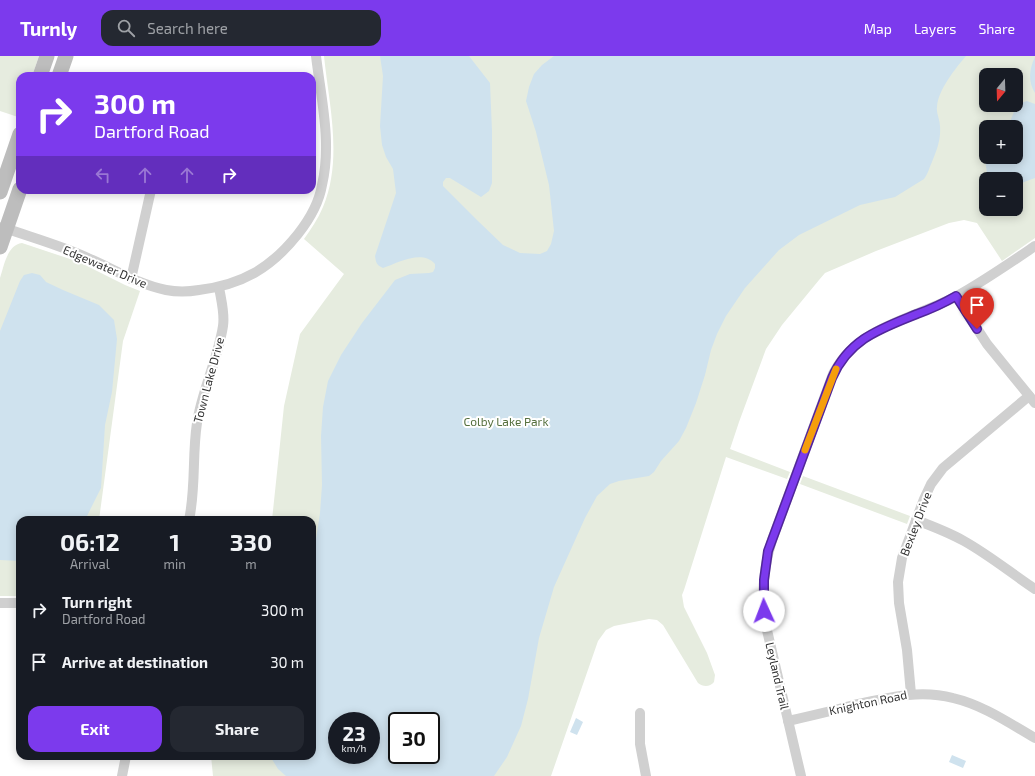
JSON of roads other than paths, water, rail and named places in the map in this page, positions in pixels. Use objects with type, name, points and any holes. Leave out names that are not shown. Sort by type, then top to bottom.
[{"type":"main road","points":[[41,72],[47,56]]},
{"type":"main road","points":[[60,72],[66,56]]},
{"type":"main road","points":[[0,192],[16,146]]},
{"type":"main road","points":[[0,247],[3,228],[18,194]]},
{"type":"street","name":"Edgewater Drive","points":[[3,228],[86,257],[131,279],[148,286],[167,291],[187,292],[219,287],[236,282],[255,273],[273,261],[289,246],[315,207],[322,186],[326,142],[316,56]]},
{"type":"street","points":[[131,279],[150,194]]},
{"type":"street","name":"Leyland Trail","points":[[801,776],[764,615],[764,571],[772,540],[832,378],[837,367],[846,354],[865,338],[885,327],[930,309],[956,296],[1035,246]]},
{"type":"street","name":"Town Lake Drive","points":[[190,516],[193,494],[194,441],[197,422],[223,326],[223,311],[219,287]]},
{"type":"street","points":[[956,296],[987,344],[1032,400]]},
{"type":"street","name":"Bexley Drive","points":[[911,694],[908,653],[899,609],[898,587],[902,558],[928,490],[938,474],[950,462],[1032,400]]},
{"type":"street","points":[[916,520],[964,541],[990,557],[1035,589]]},
{"type":"street","points":[[0,603],[16,603]]},
{"type":"street","name":"Knighton Road","points":[[788,721],[881,699],[911,694],[936,694],[968,702],[1035,738]]},
{"type":"street","points":[[640,712],[640,744],[646,776]]},
{"type":"street","points":[[122,776],[125,760]]},
{"type":"water","name":"Colby Lake Park","points":[[380,56],[469,56],[490,83],[492,183],[489,191],[481,197],[450,178],[446,178],[443,182],[443,186],[503,245],[520,253],[540,254],[547,251],[551,244],[554,231],[549,185],[536,132],[526,101],[534,74],[542,65],[554,56],[966,56],[948,80],[940,94],[937,109],[940,124],[939,140],[932,162],[924,179],[895,197],[860,205],[799,235],[779,250],[745,288],[726,316],[711,350],[696,403],[679,441],[649,476],[610,484],[597,496],[585,518],[554,587],[539,638],[528,699],[521,726],[507,757],[494,776],[286,776],[278,769],[272,760],[316,760],[316,540],[322,485],[321,436],[323,407],[328,381],[341,355],[362,323],[395,280],[410,274],[433,272],[435,268],[435,264],[430,260],[417,257],[410,258],[383,268],[376,262],[375,256],[396,193],[393,169],[386,157],[382,145],[380,126],[383,76]]},
{"type":"water","points":[[1035,57],[1035,93],[1031,84],[1030,75],[1031,66]]},
{"type":"water","points":[[1027,101],[1035,104],[1035,178],[1023,182],[1023,172],[987,172],[986,164],[1023,164],[1023,120],[1011,120],[1014,112],[1023,112],[1023,102]]},
{"type":"water","points":[[32,273],[40,275],[46,282],[99,305],[114,320],[117,339],[112,392],[105,425],[101,488],[87,516],[16,516],[16,561],[0,560],[0,331],[20,281],[24,275]]},
{"type":"water","points":[[576,718],[583,722],[577,735],[570,732]]},
{"type":"water","points":[[952,755],[966,761],[963,768],[949,762]]}]
